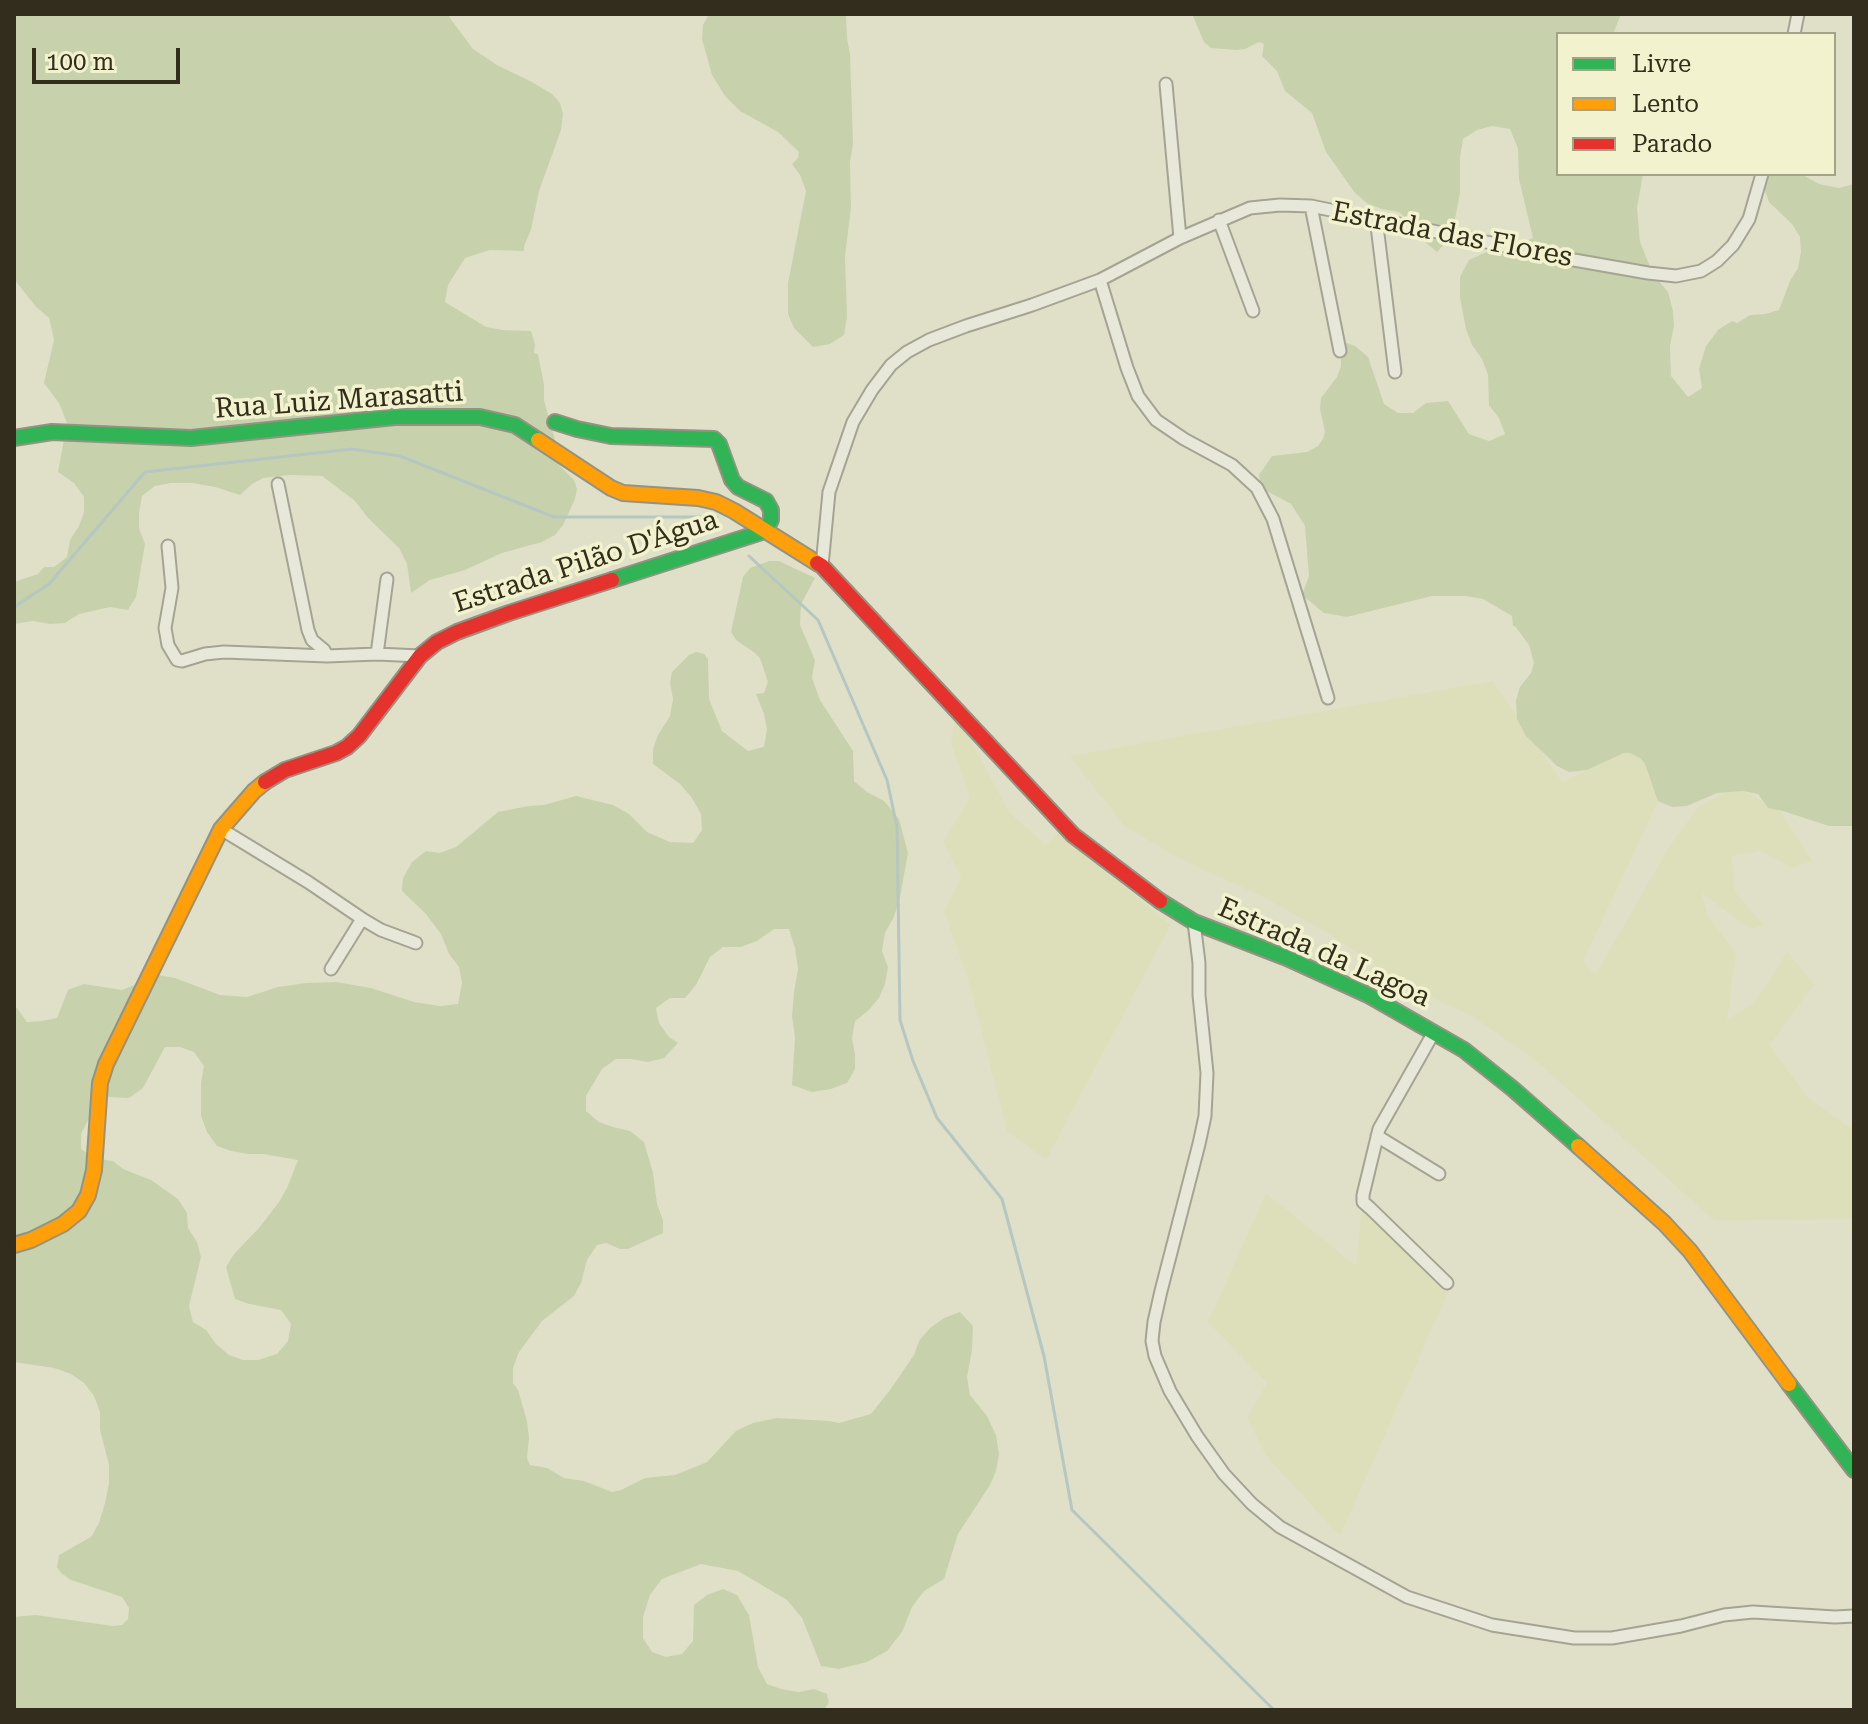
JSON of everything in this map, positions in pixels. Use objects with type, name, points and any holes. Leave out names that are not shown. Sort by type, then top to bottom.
[{"type":"street","points":[[1166,84],[1180,238]]},
{"type":"street","name":"Estrada das Flores","points":[[822,566],[829,492],[853,422],[891,365],[929,340],[1100,280],[1180,238],[1250,208],[1280,205],[1311,206],[1574,260],[1676,276],[1701,271],[1733,245],[1749,219],[1761,176]]},
{"type":"street","points":[[1311,206],[1340,351]]},
{"type":"street","points":[[1376,218],[1395,372]]},
{"type":"street","points":[[1219,220],[1253,311]]},
{"type":"street","points":[[1100,280],[1138,396],[1156,420],[1232,465],[1257,488],[1273,519],[1328,698]]},
{"type":"street","name":"Rua Luiz Marasatti","points":[[14,438],[52,432],[191,438],[395,417],[480,417],[515,425],[623,493],[716,502],[822,566]]},
{"type":"street","points":[[555,422],[611,436],[714,439],[719,444],[732,480],[738,487],[766,501],[771,510],[771,520],[765,531]]},
{"type":"street","points":[[278,484],[308,630],[312,640],[327,656]]},
{"type":"street","name":"Estrada Pilão D'Água","points":[[14,1245],[63,1224],[79,1211],[88,1195],[94,1170],[97,1103],[102,1074],[221,829],[254,791],[270,777],[336,753],[359,736],[420,656],[437,642],[509,613],[765,531]]},
{"type":"street","points":[[168,546],[172,588],[165,628],[168,645],[177,660],[224,652],[420,656]]},
{"type":"street","name":"Estrada da Lagoa","points":[[822,566],[1073,835],[1152,896],[1194,922],[1368,995],[1464,1050],[1513,1089],[1664,1223],[1690,1251],[1854,1470]]},
{"type":"street","points":[[377,654],[387,579]]},
{"type":"street","points":[[221,829],[362,919],[416,943]]},
{"type":"street","points":[[331,969],[362,919]]},
{"type":"street","points":[[1194,922],[1207,1073],[1205,1116],[1152,1341],[1170,1391],[1197,1436],[1224,1474],[1252,1504],[1280,1527],[1407,1597],[1492,1625],[1574,1638],[1612,1638],[1753,1612],[1854,1616]]},
{"type":"street","points":[[1434,1032],[1384,1117],[1363,1190],[1363,1202],[1447,1283]]},
{"type":"street","points":[[1377,1136],[1439,1174]]},
{"type":"green space","points":[[14,14],[449,14],[473,49],[552,94],[560,103],[563,114],[561,130],[539,191],[524,251],[490,250],[465,258],[448,285],[445,302],[486,327],[531,331],[544,385],[544,400],[557,447],[553,459],[574,480],[577,489],[563,525],[555,535],[542,542],[502,553],[465,570],[430,580],[411,593],[407,564],[399,548],[355,501],[322,476],[263,478],[240,495],[192,483],[171,483],[155,486],[142,496],[139,528],[145,544],[136,597],[128,610],[110,607],[79,614],[65,623],[33,621],[14,624],[14,582],[38,574],[44,567],[54,567],[67,557],[70,540],[84,512],[84,497],[74,483],[58,472],[67,423],[59,403],[44,383],[54,340],[49,318],[14,279]]},
{"type":"green space","points":[[709,14],[846,14],[853,144],[850,162],[851,207],[845,257],[847,317],[844,335],[830,344],[813,347],[794,328],[788,314],[788,283],[806,191],[792,164],[799,152],[778,132],[740,111],[725,96],[712,75],[702,39],[703,25]]},
{"type":"green space","points":[[1192,14],[1621,14],[1614,32],[1556,32],[1556,176],[1643,176],[1637,208],[1640,242],[1653,274],[1668,292],[1674,326],[1670,346],[1671,376],[1688,397],[1702,388],[1699,369],[1706,346],[1718,330],[1750,315],[1779,310],[1798,268],[1800,237],[1792,224],[1769,202],[1764,176],[1805,176],[1819,184],[1839,188],[1854,184],[1854,826],[1829,826],[1768,808],[1758,794],[1743,791],[1717,793],[1687,806],[1672,807],[1658,801],[1645,764],[1630,753],[1587,770],[1569,772],[1557,766],[1526,736],[1517,719],[1516,700],[1534,663],[1529,645],[1513,626],[1512,616],[1483,599],[1432,596],[1347,617],[1324,613],[1302,595],[1309,576],[1305,526],[1291,504],[1265,490],[1259,475],[1272,456],[1307,452],[1323,439],[1321,398],[1337,377],[1341,366],[1341,341],[1355,346],[1368,357],[1384,404],[1398,413],[1413,413],[1426,403],[1448,401],[1469,434],[1489,441],[1505,434],[1499,418],[1489,405],[1488,375],[1466,329],[1460,298],[1460,277],[1469,260],[1502,245],[1517,245],[1533,238],[1519,179],[1518,149],[1510,129],[1492,126],[1477,130],[1463,139],[1455,219],[1449,239],[1437,252],[1399,212],[1368,204],[1355,193],[1326,152],[1312,113],[1285,91],[1277,71],[1262,56],[1264,44],[1259,42],[1237,50],[1211,48],[1204,42]]},
{"type":"green space","points":[[779,561],[815,578],[801,604],[800,625],[815,660],[812,678],[820,700],[853,751],[854,781],[884,801],[899,819],[908,853],[900,897],[885,933],[882,951],[888,967],[885,984],[879,998],[855,1021],[852,1038],[855,1069],[847,1083],[831,1089],[812,1092],[792,1085],[795,1038],[792,1016],[798,969],[789,929],[774,929],[741,947],[723,947],[710,957],[696,985],[685,998],[670,998],[656,1008],[659,1023],[678,1043],[664,1058],[648,1062],[616,1059],[602,1069],[586,1096],[586,1111],[599,1122],[630,1131],[644,1142],[663,1220],[663,1233],[628,1249],[606,1243],[597,1245],[587,1260],[574,1296],[542,1321],[519,1352],[513,1368],[513,1383],[527,1421],[527,1458],[530,1465],[547,1468],[564,1478],[584,1481],[612,1492],[645,1478],[675,1475],[707,1462],[736,1431],[753,1423],[777,1418],[839,1423],[871,1414],[930,1328],[960,1312],[973,1326],[967,1377],[970,1395],[987,1416],[996,1435],[999,1454],[990,1485],[958,1534],[944,1579],[924,1591],[912,1607],[902,1632],[887,1651],[867,1662],[839,1669],[821,1666],[802,1618],[787,1600],[738,1571],[701,1564],[662,1579],[650,1595],[643,1617],[643,1638],[652,1652],[666,1657],[682,1654],[693,1641],[694,1605],[707,1595],[723,1589],[737,1595],[749,1615],[758,1667],[767,1684],[799,1692],[814,1689],[827,1694],[829,1702],[824,1710],[14,1710],[14,1617],[36,1615],[113,1626],[122,1625],[128,1619],[129,1608],[122,1597],[71,1580],[57,1567],[59,1555],[91,1537],[105,1503],[109,1465],[100,1430],[100,1412],[94,1396],[84,1383],[71,1374],[14,1362],[14,1007],[27,1022],[57,1018],[68,990],[84,984],[122,990],[158,975],[220,995],[247,997],[278,987],[336,982],[371,988],[414,1002],[440,1006],[458,1004],[462,983],[459,967],[426,914],[402,891],[403,878],[412,862],[426,851],[440,853],[456,847],[498,812],[576,796],[613,805],[629,814],[647,832],[670,842],[693,843],[702,830],[701,814],[680,784],[653,764],[653,749],[670,716],[672,672],[696,652],[708,659],[709,699],[722,731],[748,751],[764,747],[767,730],[756,694],[764,693],[768,682],[760,658],[736,640],[731,632],[743,577],[750,568]],"holes":[[[165,1047],[180,1047],[194,1052],[204,1066],[201,1116],[217,1146],[248,1154],[298,1160],[279,1202],[226,1267],[235,1299],[281,1310],[291,1324],[288,1341],[277,1354],[258,1360],[243,1360],[229,1355],[206,1330],[193,1322],[189,1306],[201,1257],[197,1242],[188,1228],[187,1213],[178,1199],[151,1180],[123,1169],[113,1161],[95,1158],[81,1149],[81,1134],[95,1107],[108,1097],[129,1098],[143,1088]]]},
{"type":"green space","points":[[1493,681],[1562,782],[1633,749],[1664,789],[1583,961],[1595,975],[1669,847],[1699,806],[1737,787],[1781,812],[1812,861],[1792,868],[1761,851],[1732,856],[1735,892],[1764,925],[1750,929],[1702,893],[1708,917],[1736,953],[1727,1021],[1755,1002],[1787,952],[1814,984],[1770,1045],[1807,1097],[1854,1130],[1854,1219],[1715,1221],[1534,1059],[1472,1016],[1414,990],[1324,931],[1263,897],[1181,859],[1124,826],[1070,756]]},
{"type":"green space","points":[[956,713],[1009,812],[1046,845],[1058,833],[1171,925],[1046,1160],[1007,1131],[968,979],[944,911],[961,877],[943,842],[970,798],[951,743]]},
{"type":"green space","points":[[1266,1193],[1356,1266],[1362,1205],[1450,1288],[1340,1536],[1266,1456],[1247,1418],[1267,1383],[1208,1322]]},
{"type":"waterway","points":[[14,607],[49,584],[145,472],[352,449],[400,456],[554,517],[717,517]]},
{"type":"waterway","points":[[749,556],[818,620],[887,780],[897,827],[900,1020],[937,1118],[1002,1199],[1044,1356],[1072,1510],[1274,1710]]},
{"type":"traffic: fast","points":[[14,438],[52,432],[191,438],[395,417],[480,417],[515,425],[538,440]]},
{"type":"traffic: fast","points":[[555,422],[611,436],[714,439],[719,444],[732,480],[738,487],[766,501],[771,510],[771,520],[765,531],[612,580]]},
{"type":"traffic: fast","points":[[1160,901],[1194,922],[1287,958],[1368,995],[1464,1050],[1578,1146]]},
{"type":"traffic: fast","points":[[1789,1384],[1854,1470]]},
{"type":"traffic: slow","points":[[538,440],[623,493],[716,502],[817,563]]},
{"type":"traffic: slow","points":[[14,1245],[63,1224],[79,1211],[88,1195],[94,1170],[100,1083],[106,1064],[221,829],[265,782]]},
{"type":"traffic: slow","points":[[1578,1146],[1664,1223],[1690,1251],[1789,1384]]},
{"type":"traffic: jam","points":[[817,563],[1073,835],[1160,901]]},
{"type":"traffic: jam","points":[[265,782],[285,770],[347,747],[359,736],[420,656],[437,642],[509,613],[612,580]]}]
